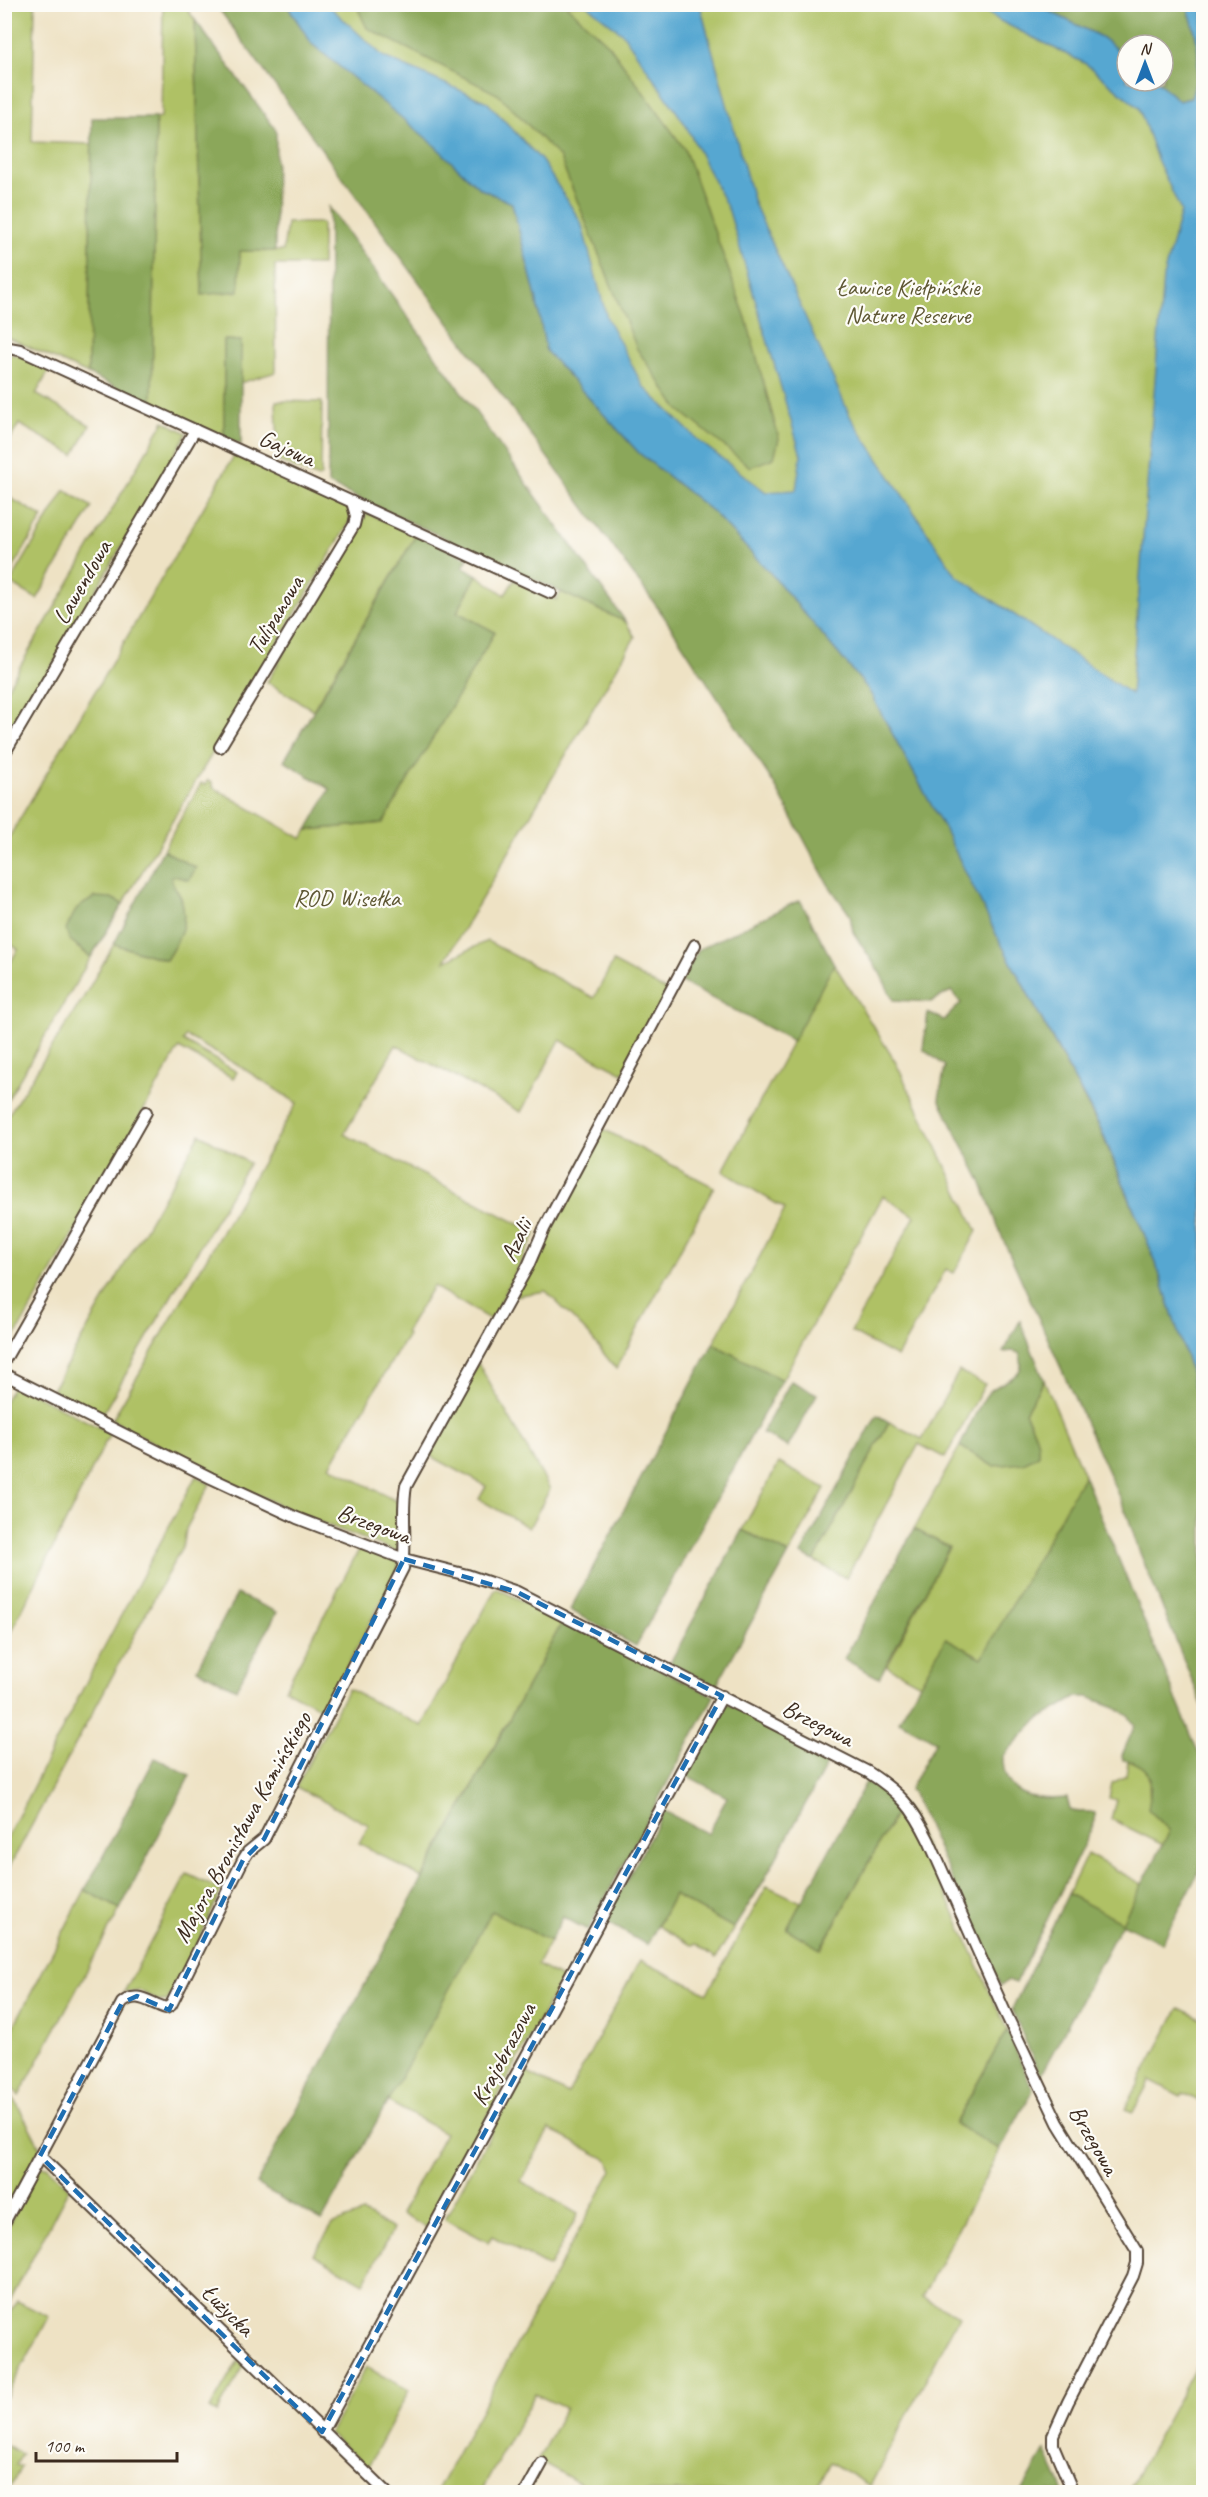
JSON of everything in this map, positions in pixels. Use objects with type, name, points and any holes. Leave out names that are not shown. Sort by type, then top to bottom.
[{"type":"street","name":"Gajowa","points":[[4,347],[20,350],[550,593]]},
{"type":"street","name":"Lawendowa","points":[[4,754],[195,430]]},
{"type":"street","name":"Tulipanowa","points":[[220,747],[354,525],[356,516],[352,502]]},
{"type":"street","name":"Azalii","points":[[404,1559],[406,1486],[528,1266],[544,1229],[695,945]]},
{"type":"street","points":[[4,1361],[147,1112]]},
{"type":"street","name":"Brzegowa","points":[[4,1374],[211,1479],[297,1518],[404,1559],[467,1575],[516,1592],[722,1696],[868,1773],[893,1789],[916,1814],[1005,2012],[1058,2123],[1137,2251],[1137,2263],[1132,2276],[1053,2435],[1053,2445],[1073,2493]]},
{"type":"street","name":"Majora Bronisława Kamińskiego","points":[[4,2223],[122,2003],[131,1996],[137,1996],[166,2008],[171,2005],[243,1860],[264,1839],[403,1568],[404,1559]]},
{"type":"street","name":"Krajobrazowa","points":[[322,2432],[722,1696]]},
{"type":"street","name":"Łużycka","points":[[40,2156],[386,2493]]},
{"type":"street","points":[[526,2493],[542,2463]]},
{"type":"highlighted area","points":[[404,1559],[517,1592],[722,1696],[322,2432],[40,2156],[122,2003],[137,1996],[169,2010],[243,1860],[264,1839]]},
{"type":"green space","points":[[6,5],[35,5],[32,142],[92,144],[88,374],[5,336]]},
{"type":"green space","points":[[163,5],[184,5],[195,20],[202,294],[239,251],[283,251],[287,223],[322,223],[322,265],[275,265],[276,372],[240,383],[241,341],[224,340],[224,438],[152,404],[156,119],[161,118]]},
{"type":"green space","points":[[216,5],[287,5],[312,44],[430,141],[479,188],[512,203],[536,297],[546,351],[639,453],[713,512],[774,577],[868,689],[945,830],[997,936],[1099,1127],[1155,1260],[1188,1363],[1203,1420],[1203,1707],[1138,1548],[1128,1517],[1002,1237],[981,1181],[939,1099],[945,1066],[923,1049],[928,1013],[944,1020],[961,1003],[951,991],[931,1002],[893,1000],[880,973],[853,932],[850,915],[828,884],[774,784],[663,615]]},
{"type":"green space","name":"Ławice Kiełpińskie Nature Reserve","points":[[324,5],[1203,5],[1203,1419],[1186,1372],[1019,985],[981,883],[597,433],[342,78]]},
{"type":"green space","points":[[356,5],[566,5],[609,45],[684,148],[746,318],[779,439],[774,458],[750,467],[678,409],[637,349],[560,158],[499,95],[367,28]]},
{"type":"green space","points":[[1037,5],[1187,5],[1198,51],[1197,73],[1191,98],[1179,101],[1170,93],[1175,93],[1175,33],[1115,33],[1115,48],[1101,37]]},
{"type":"green space","points":[[195,20],[276,130],[275,251],[240,251],[239,291],[202,295]]},
{"type":"green space","points":[[92,118],[156,118],[152,404],[88,374]]},
{"type":"green space","points":[[329,207],[626,622],[328,484]]},
{"type":"green space","points":[[224,340],[241,341],[241,445],[224,438]]},
{"type":"green space","points":[[5,354],[26,356],[51,367],[36,394],[90,425],[74,455],[19,424],[5,448]]},
{"type":"green space","points":[[276,401],[322,402],[321,476],[318,478],[278,461]]},
{"type":"green space","points":[[164,421],[187,433],[5,747],[5,692]]},
{"type":"green space","points":[[235,454],[348,507],[350,521],[123,904],[111,898],[77,947],[91,957],[4,1106],[5,972],[18,949],[5,941],[5,844]]},
{"type":"green space","points":[[65,490],[92,507],[37,599],[10,583]]},
{"type":"green space","points":[[5,495],[43,517],[5,582]]},
{"type":"green space","points":[[367,513],[416,535],[313,710],[267,682]]},
{"type":"green space","points":[[416,535],[468,558],[463,567],[477,575],[457,612],[495,632],[383,823],[307,830],[330,789],[284,761]]},
{"type":"green space","name":"ROD Wisełka","points":[[477,575],[505,595],[514,580],[556,600],[561,592],[626,622],[635,637],[445,961],[487,941],[594,998],[613,962],[667,991],[623,1073],[560,1040],[521,1112],[396,1045],[344,1134],[536,1233],[491,1320],[433,1286],[405,1333],[408,1335],[330,1466],[400,1503],[398,1552],[301,1515],[159,1449],[160,1446],[112,1420],[297,1103],[241,1067],[186,1036],[183,1041],[237,1072],[233,1078],[179,1048],[5,1354],[5,1120],[82,1000],[114,944],[166,960],[171,953],[181,931],[183,907],[171,877],[196,868],[163,850],[201,783],[205,785],[208,780],[213,787],[302,839],[307,830],[382,823],[495,632],[457,612]]},
{"type":"green space","points":[[163,850],[196,868],[189,880],[171,877],[181,898],[184,916],[179,938],[166,960],[114,944]]},
{"type":"green space","points":[[95,897],[111,898],[123,904],[91,957],[69,939],[66,929],[77,908]]},
{"type":"green space","points":[[800,900],[834,964],[793,1041],[681,982],[699,949]]},
{"type":"green space","points":[[834,964],[895,1061],[977,1231],[954,1273],[946,1269],[897,1357],[851,1332],[915,1216],[883,1196],[782,1380],[713,1344],[785,1209],[723,1171]]},
{"type":"green space","points":[[603,1129],[714,1187],[616,1369],[589,1335],[546,1291],[514,1296]]},
{"type":"green space","points":[[200,1134],[249,1163],[102,1415],[52,1390]]},
{"type":"green space","points":[[1020,1321],[1044,1380],[1025,1412],[1037,1438],[1038,1456],[1023,1463],[993,1466],[960,1446],[985,1396],[1013,1377],[1021,1368],[1019,1353],[1003,1352]]},
{"type":"green space","points":[[713,1344],[782,1380],[636,1646],[570,1610]]},
{"type":"green space","points":[[478,1363],[550,1489],[529,1528],[479,1499],[486,1486],[429,1455]]},
{"type":"green space","points":[[959,1371],[985,1384],[945,1458],[919,1444],[846,1578],[814,1561],[889,1422],[922,1439]]},
{"type":"green space","points":[[1044,1380],[1084,1475],[982,1659],[946,1638],[920,1684],[887,1666],[949,1547],[914,1529],[960,1446],[993,1466],[1038,1456],[1037,1438],[1025,1412]]},
{"type":"green space","points":[[791,1381],[817,1394],[788,1447],[762,1433]]},
{"type":"green space","points":[[14,1384],[110,1433],[5,1644],[4,1402]]},
{"type":"green space","points":[[877,1415],[889,1422],[814,1561],[801,1554]]},
{"type":"green space","points":[[779,1463],[825,1488],[789,1554],[742,1530]]},
{"type":"green space","points":[[1084,1475],[1203,1764],[1203,1863],[1162,1943],[1122,1923],[1040,2076],[1012,2009],[1068,1894],[1122,1922],[1170,1831],[1148,1809],[1151,1791],[1146,1770],[1133,1762],[1123,1760],[1122,1755],[1135,1725],[1129,1717],[1115,1707],[1088,1697],[1077,1697],[1036,1721],[1003,1756],[1004,1770],[1008,1780],[1022,1794],[1054,1799],[1067,1798],[1070,1810],[1095,1813],[1095,1821],[1016,1983],[1008,1980],[1001,1986],[912,1792],[909,1790],[936,1741],[899,1721],[946,1638],[982,1658]]},
{"type":"green space","points":[[196,1476],[210,1484],[186,1529],[184,1543],[5,1875],[5,1842],[102,1651]]},
{"type":"green space","points":[[914,1529],[949,1547],[879,1678],[844,1659]]},
{"type":"green space","points":[[742,1530],[789,1554],[716,1686],[670,1663]]},
{"type":"green space","points":[[361,1546],[398,1560],[399,1567],[324,1710],[285,1689]]},
{"type":"green space","points":[[496,1588],[563,1621],[422,1878],[359,1843],[369,1825],[296,1787],[348,1689],[422,1726]]},
{"type":"green space","points":[[237,1594],[277,1612],[236,1689],[197,1669]]},
{"type":"green space","points":[[563,1621],[714,1696],[588,1930],[563,1917],[550,1941],[492,1911],[322,2221],[256,2184]]},
{"type":"green space","points":[[723,1701],[831,1757],[763,1882],[734,1928],[674,1895],[647,1945],[605,1921],[664,1811],[708,1834],[727,1797],[684,1774]]},
{"type":"green space","points":[[155,1758],[190,1775],[120,1909],[85,1890]]},
{"type":"green space","points":[[1128,1760],[1141,1764],[1147,1772],[1152,1809],[1170,1831],[1163,1845],[1111,1819],[1116,1800],[1109,1798],[1112,1783],[1126,1776]]},
{"type":"green space","points":[[866,1782],[901,1804],[820,1949],[787,1929]]},
{"type":"green space","points":[[901,1804],[910,1814],[1007,2030],[955,2123],[1000,2150],[922,2297],[959,2316],[870,2486],[830,2462],[814,2492],[595,2492],[538,2460],[565,2408],[535,2394],[481,2492],[436,2492],[612,2170],[608,2160],[549,2129],[521,2181],[578,2214],[549,2267],[492,2236],[488,2242],[445,2219],[524,2071],[568,2094],[640,1960],[707,1993],[767,1886],[801,1902],[787,1929],[821,1949]]},
{"type":"green space","points":[[1087,1854],[1142,1884],[1122,1923],[1068,1894]]},
{"type":"green space","points":[[187,1874],[221,1890],[184,1975],[167,2001],[158,2001],[139,1990],[124,1992]]},
{"type":"green space","points":[[85,1890],[120,1909],[19,2096],[5,2078],[5,2043]]},
{"type":"green space","points":[[674,1895],[734,1928],[716,1958],[696,1944],[691,1945],[658,1926]]},
{"type":"green space","points":[[492,1910],[550,1941],[537,1965],[562,1978],[427,2228],[401,2214],[445,2133],[387,2101]]},
{"type":"green space","points":[[1179,2008],[1203,2019],[1203,2103],[1183,2093],[1181,2096],[1150,2080],[1133,2112],[1125,2109]]},
{"type":"green space","points":[[1007,2030],[1033,2090],[1000,2150],[955,2124]]},
{"type":"green space","points":[[5,2086],[41,2149],[5,2217]]},
{"type":"green space","points":[[38,2167],[47,2167],[69,2188],[5,2311],[5,2232]]},
{"type":"green space","points":[[363,2213],[393,2229],[364,2283],[313,2254],[333,2224]]},
{"type":"green space","points":[[17,2301],[49,2317],[5,2398],[5,2323]]},
{"type":"green space","points":[[1203,2353],[1203,2492],[1128,2492]]},
{"type":"green space","points":[[238,2361],[244,2366],[217,2413],[210,2409]]},
{"type":"green space","points":[[366,2367],[409,2390],[368,2467],[329,2434]]},
{"type":"green space","points":[[4,2445],[22,2454],[16,2465],[21,2467],[8,2492],[5,2492]]},
{"type":"green space","points":[[1045,2450],[1064,2492],[1022,2492]]},
{"type":"water","points":[[287,5],[328,5],[384,57],[487,102],[542,161],[581,222],[607,318],[643,386],[699,441],[766,492],[796,490],[801,455],[729,211],[685,124],[623,34],[587,5],[655,5],[658,7],[658,5],[700,5],[754,203],[851,418],[956,575],[1131,694],[1163,277],[1181,211],[1157,159],[1139,108],[1121,93],[1170,93],[1179,101],[1191,98],[1197,73],[1198,51],[1187,5],[1203,5],[1203,1420],[1188,1363],[1155,1260],[1100,1127],[997,936],[945,830],[868,689],[774,577],[713,512],[639,453],[546,351],[536,297],[512,203],[479,188],[430,141],[312,44]]},
{"type":"water","points":[[976,5],[1037,5],[1101,37],[1115,48],[1115,88],[1086,64],[1000,21]]}]
